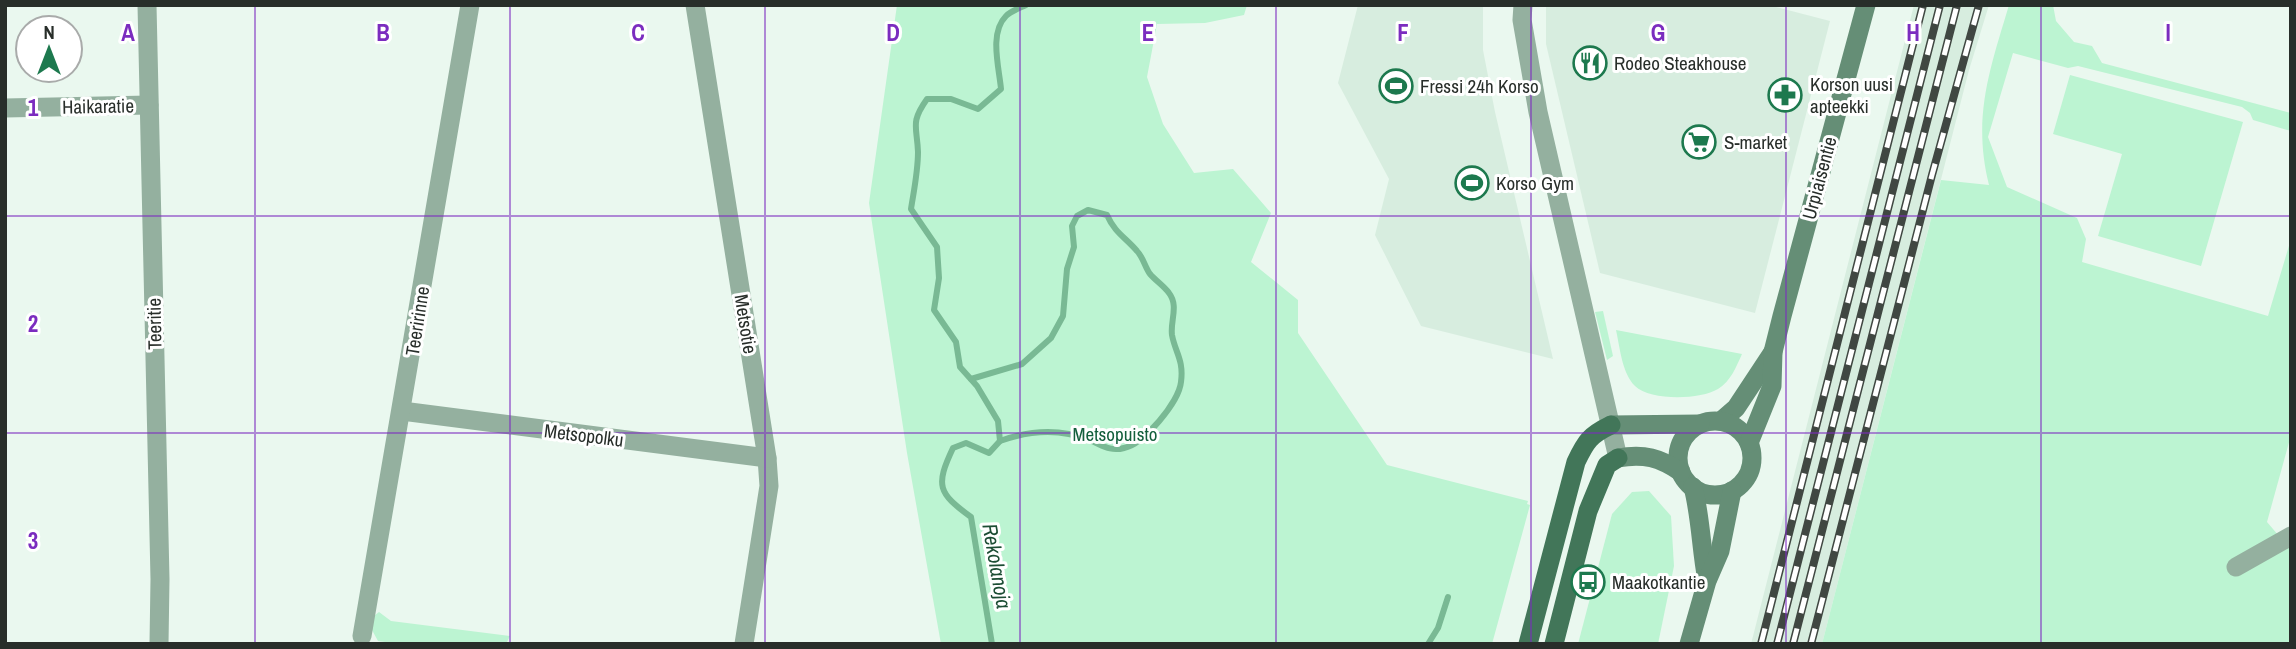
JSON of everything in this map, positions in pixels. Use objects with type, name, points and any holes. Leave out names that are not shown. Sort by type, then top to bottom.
[{"type":"main road","name":"Urpiaisentie","points":[[1689,644],[1707,581],[1720,551],[1732,491],[1742,483],[1752,464],[1749,443],[1772,387],[1773,352],[1866,5]]},
{"type":"main road","name":"Urpiaisentie","points":[[1721,421],[1736,408],[1773,352]]},
{"type":"main road","points":[[1528,644],[1576,462],[1586,442],[1595,432],[1611,425],[1700,424],[1721,421],[1735,427],[1749,443]]},
{"type":"main road","name":"Urpiaisentie","points":[[1700,424],[1692,429],[1681,444],[1678,454],[1701,524],[1707,581]]},
{"type":"main road","points":[[1554,644],[1588,511],[1607,465],[1618,458],[1648,456],[1663,461],[1687,480],[1714,495],[1732,491]]},
{"type":"street","name":"Teeritie","points":[[146,5],[160,579],[159,644]]},
{"type":"street","name":"Teeririnne","points":[[362,636],[470,5]]},
{"type":"street","name":"Metsotie","points":[[695,5],[767,458],[769,486],[744,644]]},
{"type":"street","points":[[1523,5],[1522,20],[1538,112],[1618,458]]},
{"type":"street","name":"Haikaratie","points":[[5,108],[149,105]]},
{"type":"street","name":"Metsopolku","points":[[402,411],[767,458]]},
{"type":"street","points":[[2236,567],[2291,536]]},
{"type":"shaded area","points":[[1358,5],[1483,5],[1483,50],[1495,112],[1553,359],[1421,326],[1375,235],[1389,179],[1338,83]]},
{"type":"shaded area","name":"S-market","points":[[1546,5],[1768,5],[1830,21],[1755,313],[1600,273],[1546,44]]},
{"type":"shaded area","points":[[1914,5],[1989,5],[1969,70],[1822,644],[1751,644]]},
{"type":"green space","name":"Metsopuisto","points":[[897,5],[1247,5],[1244,15],[1205,23],[1157,24],[1147,77],[1163,124],[1194,173],[1233,169],[1271,213],[1251,262],[1298,300],[1298,333],[1387,465],[1528,501],[1527,504],[1530,505],[1492,644],[941,644],[907,453],[869,203]]},
{"type":"green space","points":[[2009,5],[2053,5],[2056,21],[2074,42],[2092,46],[2102,63],[2291,113],[2291,131],[2253,120],[2250,113],[2242,107],[2078,66],[2068,68],[2013,53],[1988,137],[2007,187],[2077,218],[2086,239],[2082,262],[2268,316],[2291,239],[2291,435],[2267,522],[2291,550],[2291,644],[1822,644],[1941,180],[1989,185],[1982,137],[1985,93]]},
{"type":"green space","points":[[2070,75],[2243,122],[2201,266],[2098,236],[2122,154],[2053,134]]},
{"type":"green space","points":[[1603,311],[1613,356],[1607,360],[1595,312]]},
{"type":"green space","points":[[1616,330],[1742,354],[1726,382],[1710,393],[1688,397],[1652,394],[1635,386],[1627,374]]},
{"type":"green space","points":[[1649,491],[1671,516],[1674,566],[1658,644],[1578,644],[1612,514],[1632,492]]},
{"type":"green space","points":[[379,612],[391,621],[510,636],[506,644],[399,644],[378,641],[372,630],[374,616]]},
{"type":"waterway","name":"Rekolanoja","points":[[992,644],[971,517],[946,495],[942,480],[953,448],[966,443],[989,453],[1000,441],[998,421],[977,386],[960,367],[956,342],[934,310],[939,278],[937,247],[911,209],[918,159],[918,114],[927,99],[951,99],[978,109],[1001,89],[996,51],[998,31],[1006,16],[1026,5]]},
{"type":"waterway","points":[[971,379],[1022,364],[1051,338],[1063,316],[1067,269],[1074,247],[1072,226],[1077,216],[1088,210],[1107,215],[1117,231],[1139,253],[1150,274],[1172,298],[1172,335],[1180,362],[1181,382],[1167,411],[1141,439],[1119,449],[1055,432],[1033,433],[1000,441]]},
{"type":"waterway","points":[[1428,644],[1438,628],[1448,597]]},
{"type":"railway","points":[[1761,644],[1923,5]]},
{"type":"railway","points":[[1777,644],[1940,5]]},
{"type":"railway","points":[[1793,644],[1957,5]]},
{"type":"railway","points":[[1811,644],[1932,175],[1979,5]]},
{"type":"place","name":"Rodeo Steakhouse","points":[[1590,63]]},
{"type":"place","name":"Fressi 24h Korso","points":[[1396,86]]},
{"type":"place","name":"Korson uusi apteekki","points":[[1785,95]]},
{"type":"place","name":"S-market","points":[[1699,142]]},
{"type":"place","name":"Korso Gym","points":[[1472,183]]},
{"type":"place","name":"Maakotkantie","points":[[1588,582]]}]
